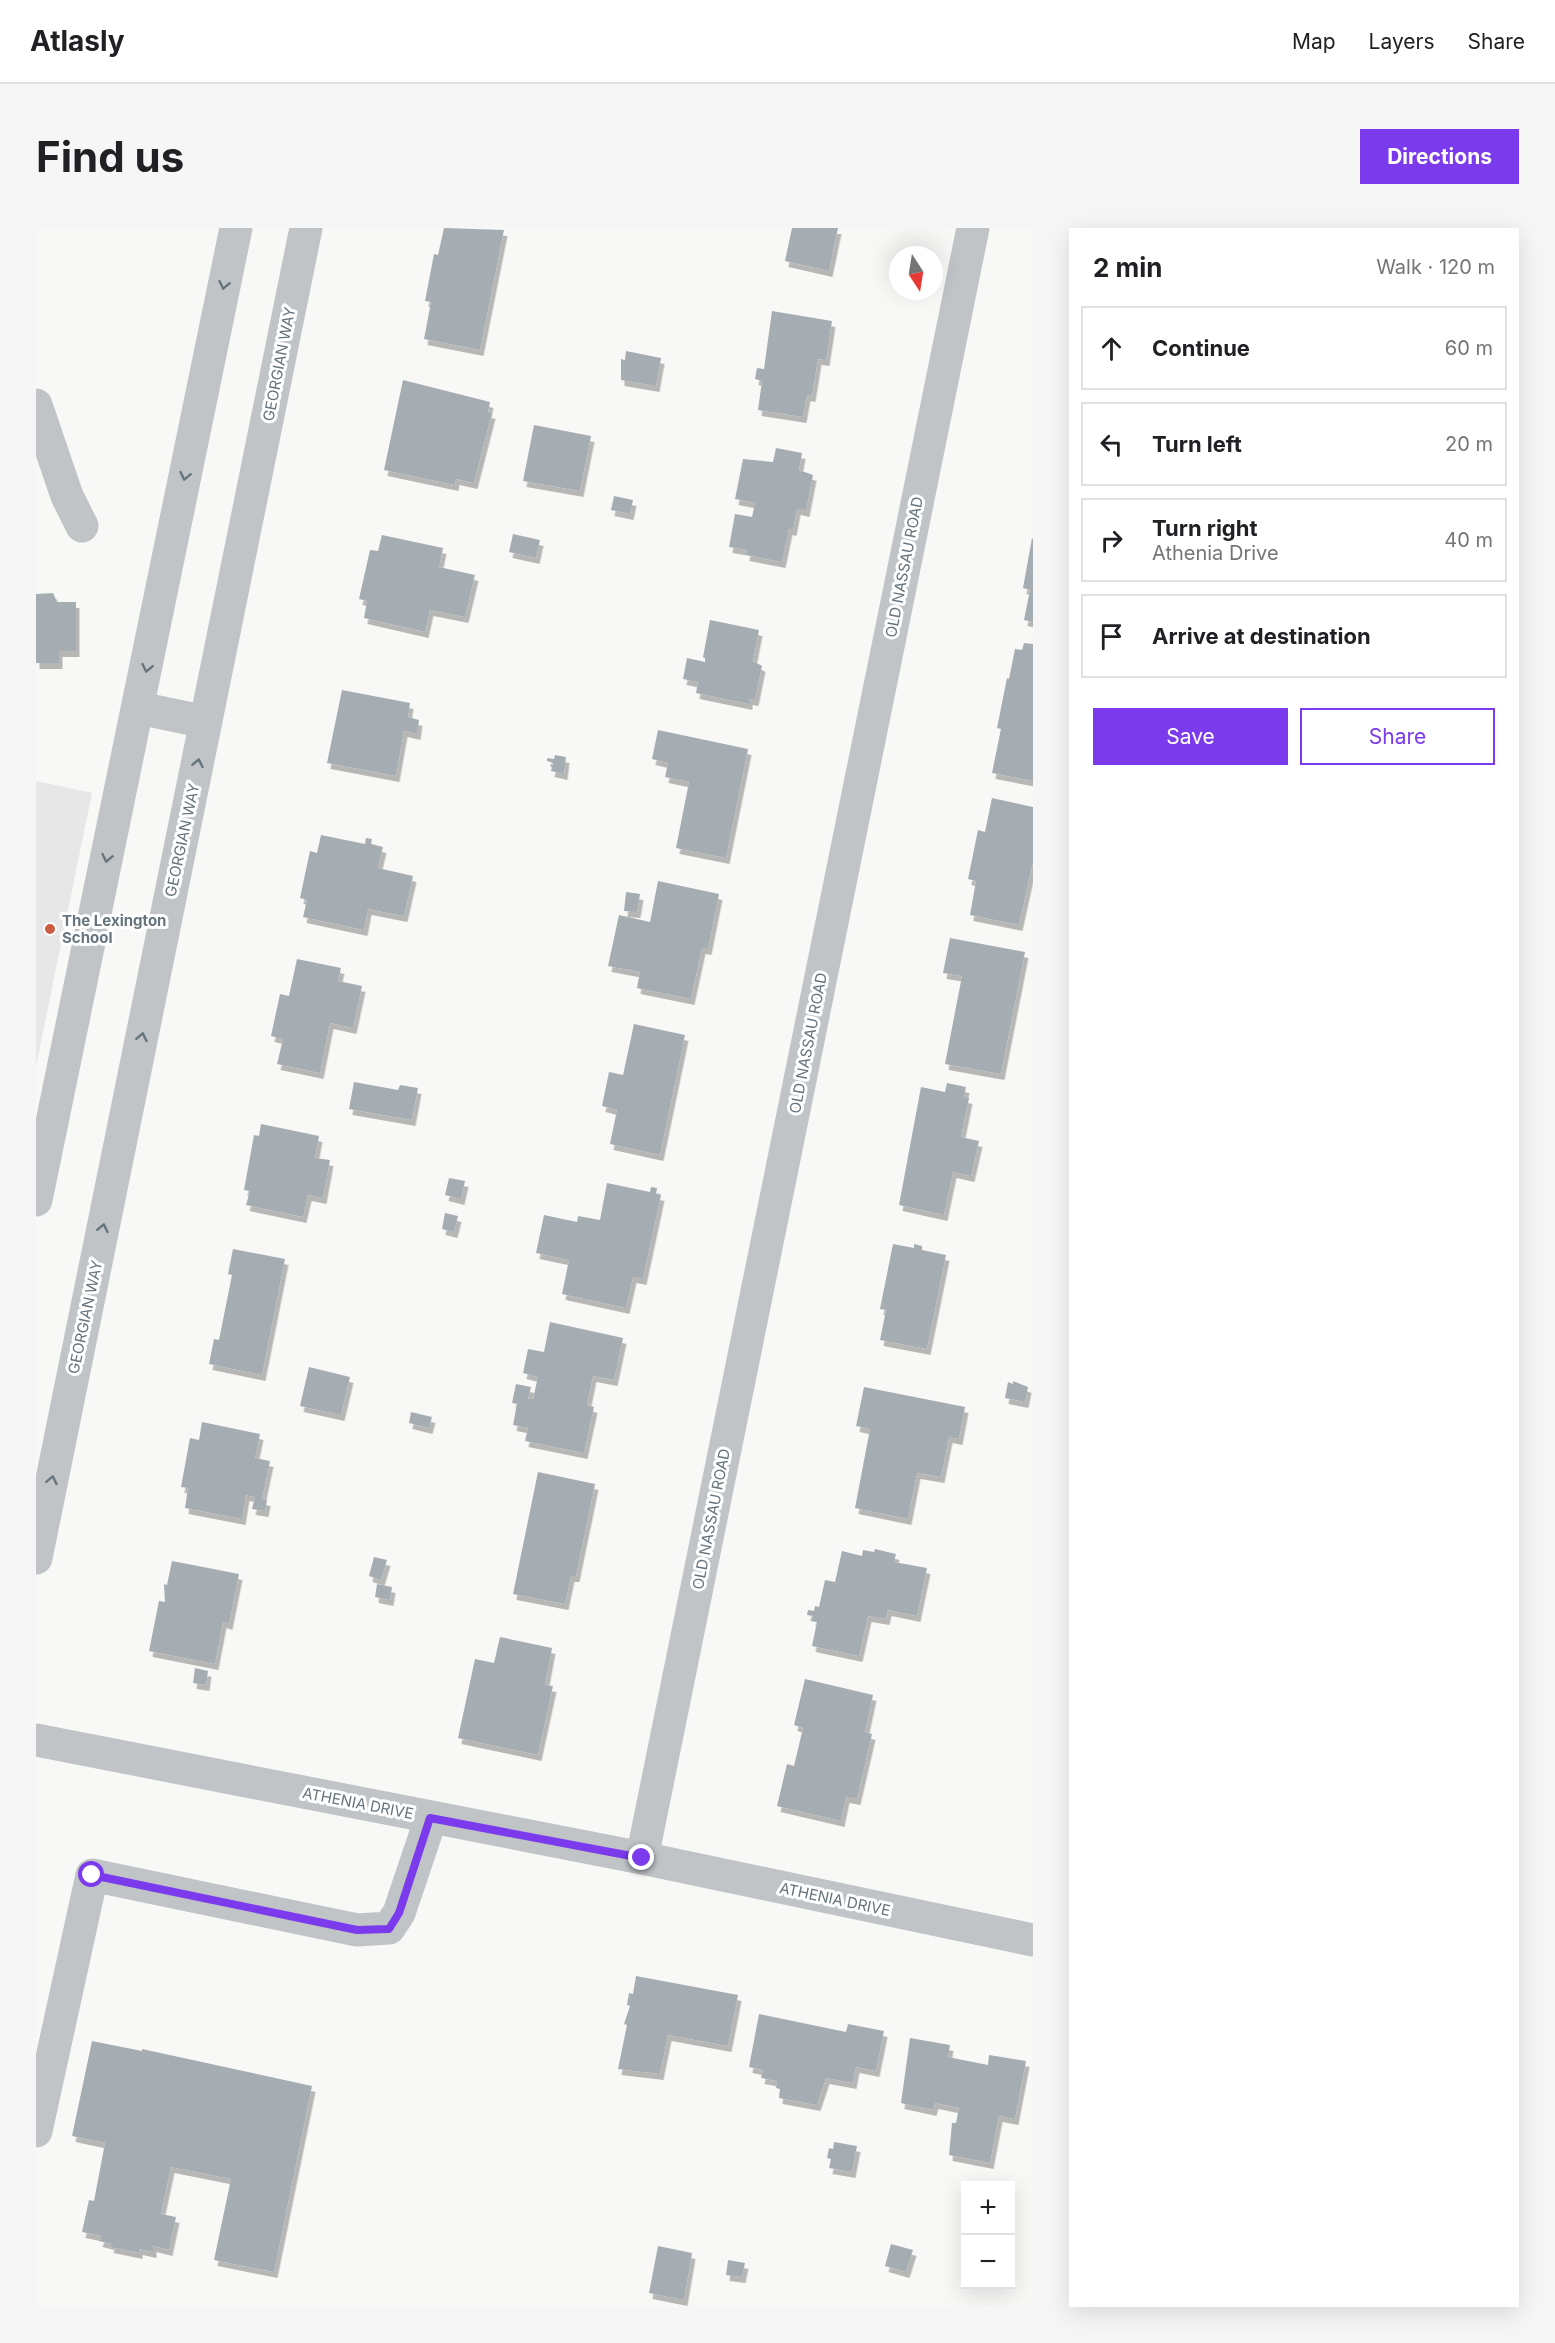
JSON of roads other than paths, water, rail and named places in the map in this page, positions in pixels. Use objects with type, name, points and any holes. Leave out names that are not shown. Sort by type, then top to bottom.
[{"type":"street","points":[[36,1199],[43,1120],[139,708],[236,228]]},
{"type":"street","name":"GEORGIAN WAY","points":[[36,1558],[306,228]]},
{"type":"street","name":"OLD NASSAU ROAD","points":[[642,1858],[973,228]]},
{"type":"street","points":[[36,405],[67,496],[82,526]]},
{"type":"street","points":[[139,708],[206,722]]},
{"type":"street","name":"ATHENIA DRIVE","points":[[36,1740],[642,1858],[1033,1940]]},
{"type":"street","points":[[36,2131],[92,1875],[357,1930],[389,1929],[399,1913],[430,1818]]},
{"type":"place","name":"The Lexington School","points":[[50,929]]}]
